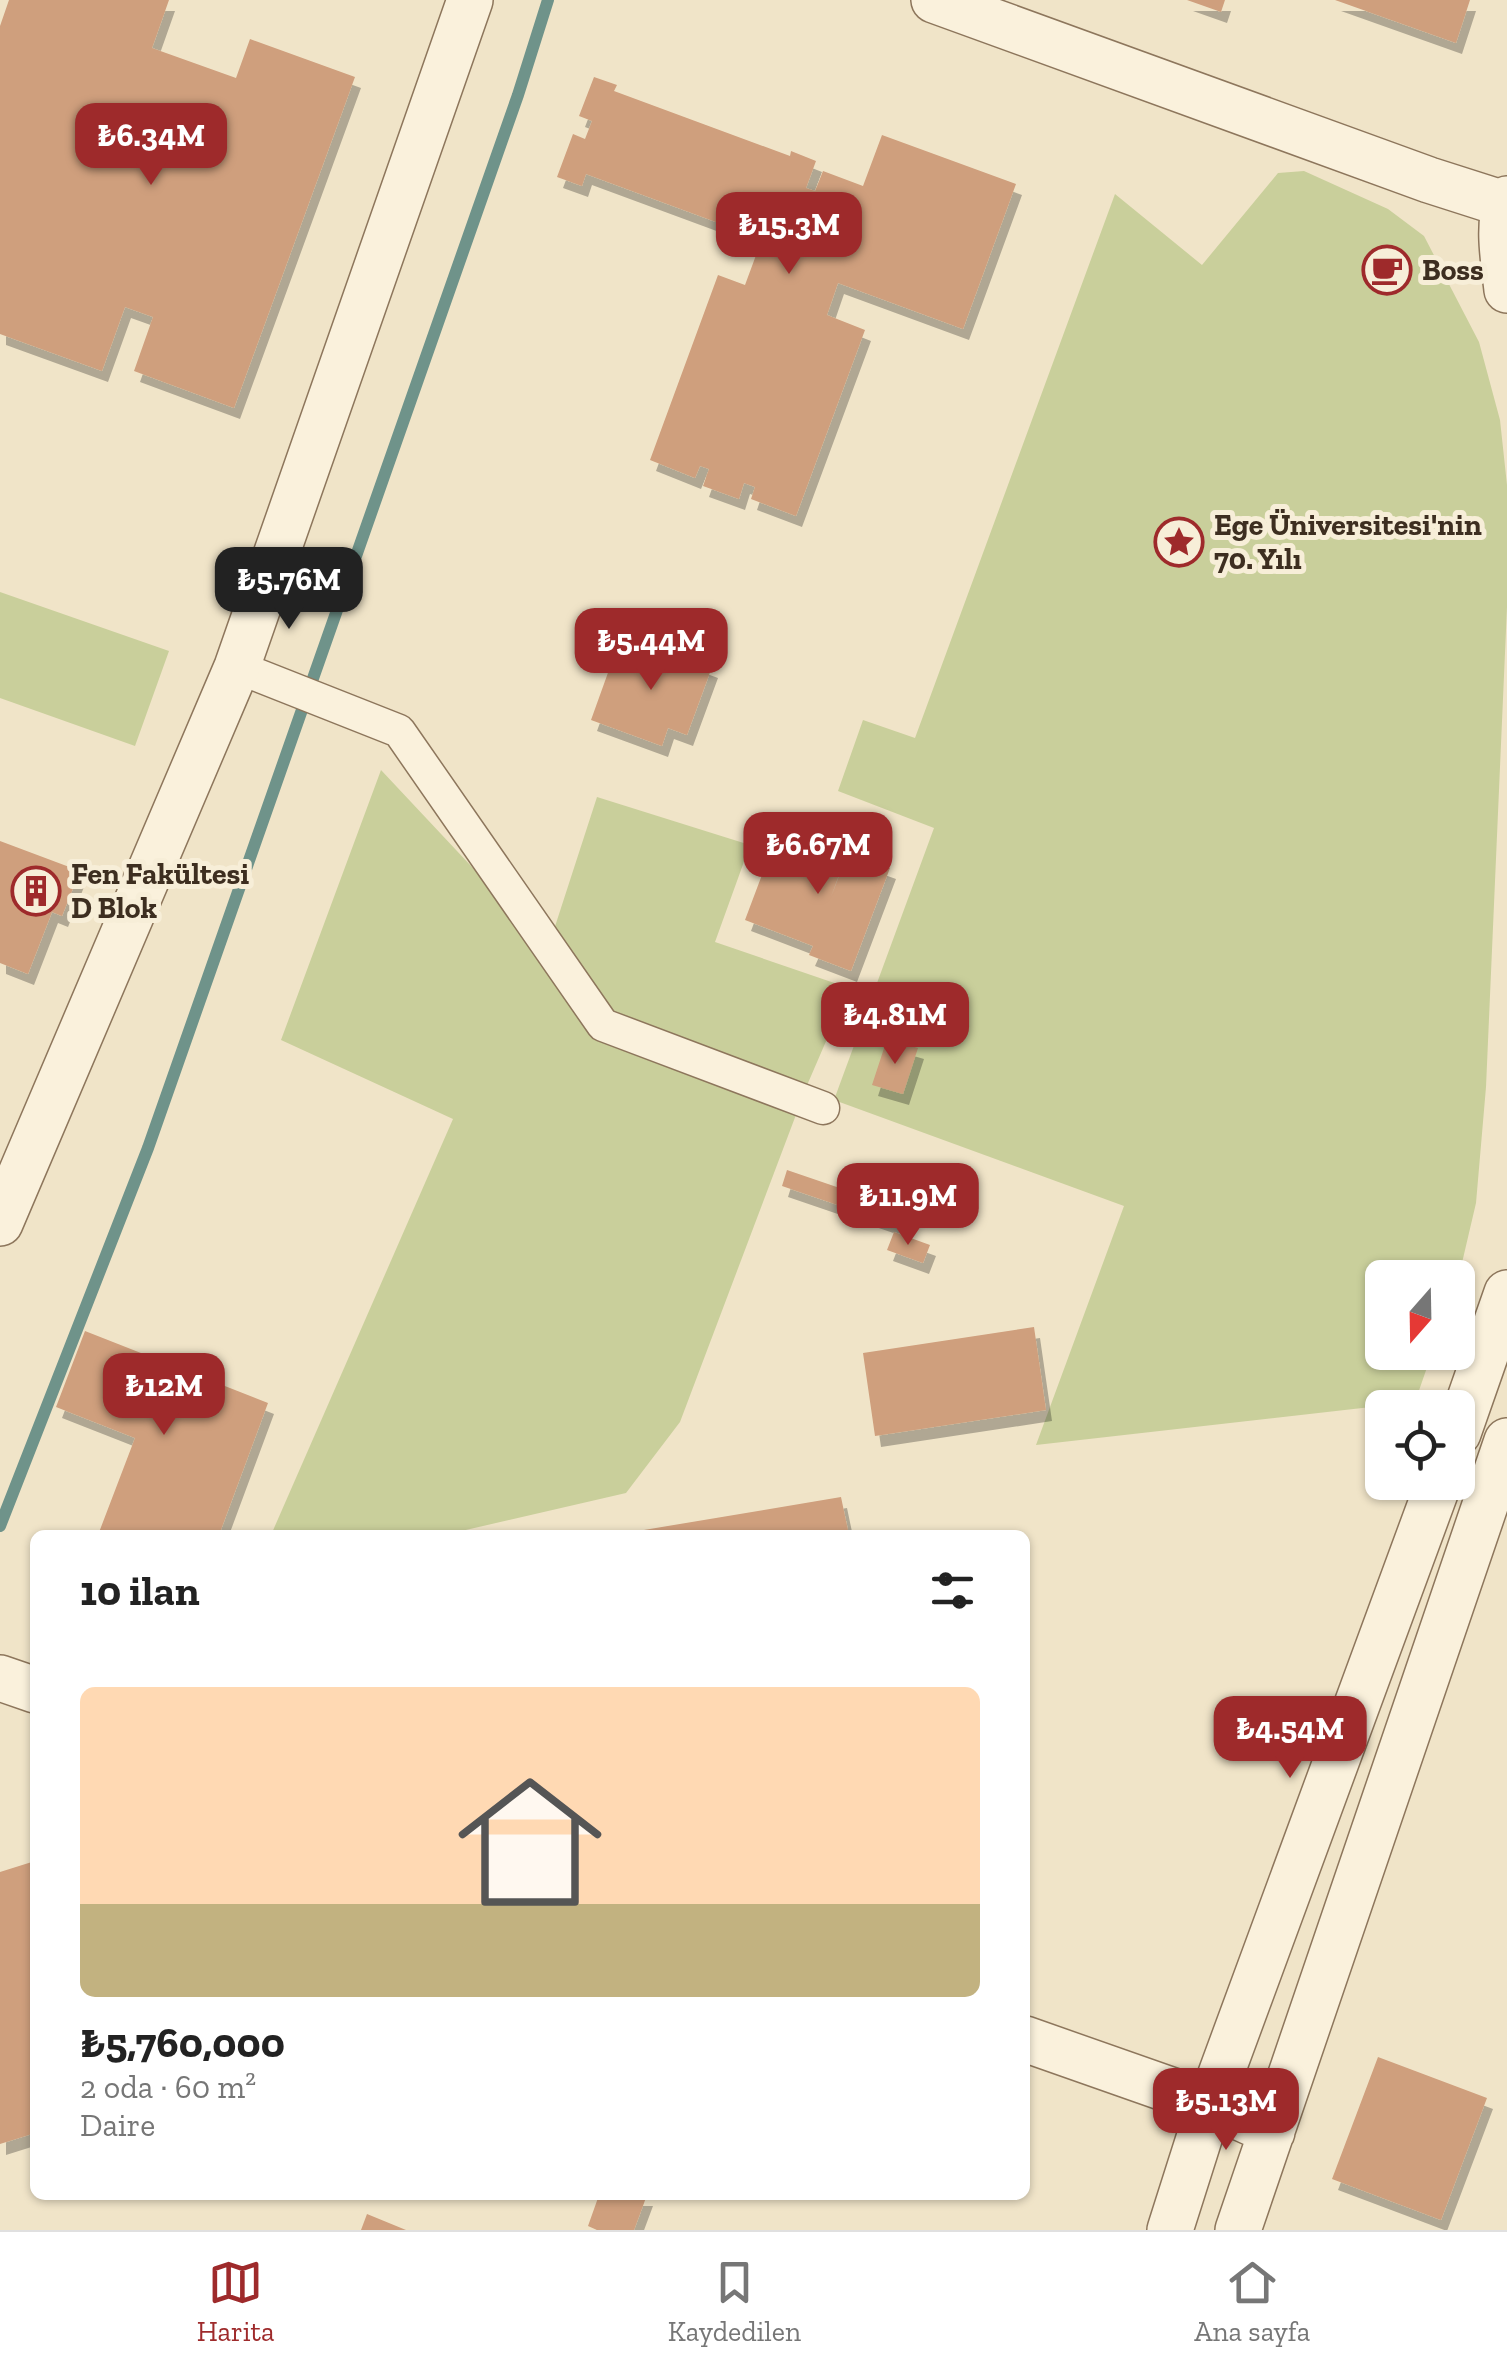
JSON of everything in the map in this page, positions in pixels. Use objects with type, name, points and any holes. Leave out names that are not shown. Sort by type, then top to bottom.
[{"type":"street","points":[[0,1223],[238,667],[470,0]]},
{"type":"street","points":[[934,0],[1505,210],[1507,290]]},
{"type":"street","points":[[238,667],[399,732],[603,1024],[823,1108]]},
{"type":"street","points":[[1473,1390],[1507,1293]]},
{"type":"street","points":[[1238,2230],[1507,1441]]},
{"type":"street","points":[[1170,2230],[1210,2104],[1433,1500]]},
{"type":"street","points":[[0,1678],[30,1688]]},
{"type":"street","points":[[1030,2041],[1210,2104],[1272,2132]]},
{"type":"green space","points":[[1304,171],[1388,209],[1424,236],[1479,342],[1500,420],[1507,485],[1507,607],[1486,1087],[1476,1203],[1463,1260],[1365,1260],[1365,1370],[1426,1370],[1419,1390],[1365,1390],[1365,1408],[1036,1445],[1124,1206],[834,1100],[934,828],[838,791],[863,720],[915,738],[1115,194],[1202,265],[1278,173]]},
{"type":"green space","points":[[0,592],[169,651],[135,746],[0,698]]},
{"type":"green space","points":[[381,770],[548,948],[597,797],[750,845],[715,942],[849,988],[808,1083],[680,1422],[626,1493],[466,1530],[273,1530],[453,1119],[281,1040]]},
{"type":"building","points":[[9,0],[169,0],[152,48],[236,78],[250,39],[355,77],[234,408],[134,371],[153,317],[125,307],[102,371],[0,334],[0,26]]},
{"type":"building","points":[[1187,0],[1225,0],[1221,12]]},
{"type":"building","points":[[1335,0],[1470,0],[1456,43]]},
{"type":"building","points":[[594,77],[617,85],[614,91],[790,156],[791,151],[816,161],[806,188],[815,191],[823,171],[863,186],[882,135],[1016,184],[963,329],[838,283],[827,315],[865,330],[796,516],[751,499],[755,487],[744,483],[739,499],[703,486],[709,469],[700,466],[695,478],[650,460],[718,275],[745,285],[762,239],[586,174],[582,186],[557,177],[573,134],[585,139],[592,121],[579,116]]},
{"type":"building","points":[[636,639],[712,667],[687,735],[668,728],[662,746],[591,720],[614,656],[628,661]]},
{"type":"building","points":[[780,827],[847,852],[831,897],[848,853],[890,868],[851,971],[809,955],[813,946],[745,920]]},
{"type":"building","name":"Fen Fakültesi D Blok","points":[[0,841],[80,871],[62,916],[52,912],[28,974],[0,963]]},
{"type":"building","points":[[887,1039],[918,1048],[903,1094],[872,1085]]},
{"type":"building","points":[[787,1170],[907,1211],[902,1227],[782,1186]]},
{"type":"building","points":[[894,1232],[930,1245],[923,1263],[887,1250]]},
{"type":"building","points":[[1034,1327],[1046,1410],[875,1436],[863,1353]]},
{"type":"building","points":[[85,1331],[268,1403],[221,1530],[100,1530],[135,1438],[56,1407]]},
{"type":"building","points":[[841,1497],[848,1530],[644,1530]]},
{"type":"building","points":[[30,1863],[30,2135],[0,2144],[0,1872]]},
{"type":"building","points":[[1378,2057],[1487,2098],[1441,2220],[1332,2179]]},
{"type":"building","points":[[597,2200],[645,2200],[634,2230],[597,2230],[588,2226]]},
{"type":"building","points":[[367,2214],[406,2230],[361,2230]]},
{"type":"waterway","points":[[0,1526],[148,1148],[548,0]]},
{"type":"place","name":"Boss","points":[[1387,270]]},
{"type":"place","name":"Ege Üniversitesi'nin 70. Yılı","points":[[1179,542]]},
{"type":"place","name":"Fen Fakültesi D Blok","points":[[36,891]]}]
